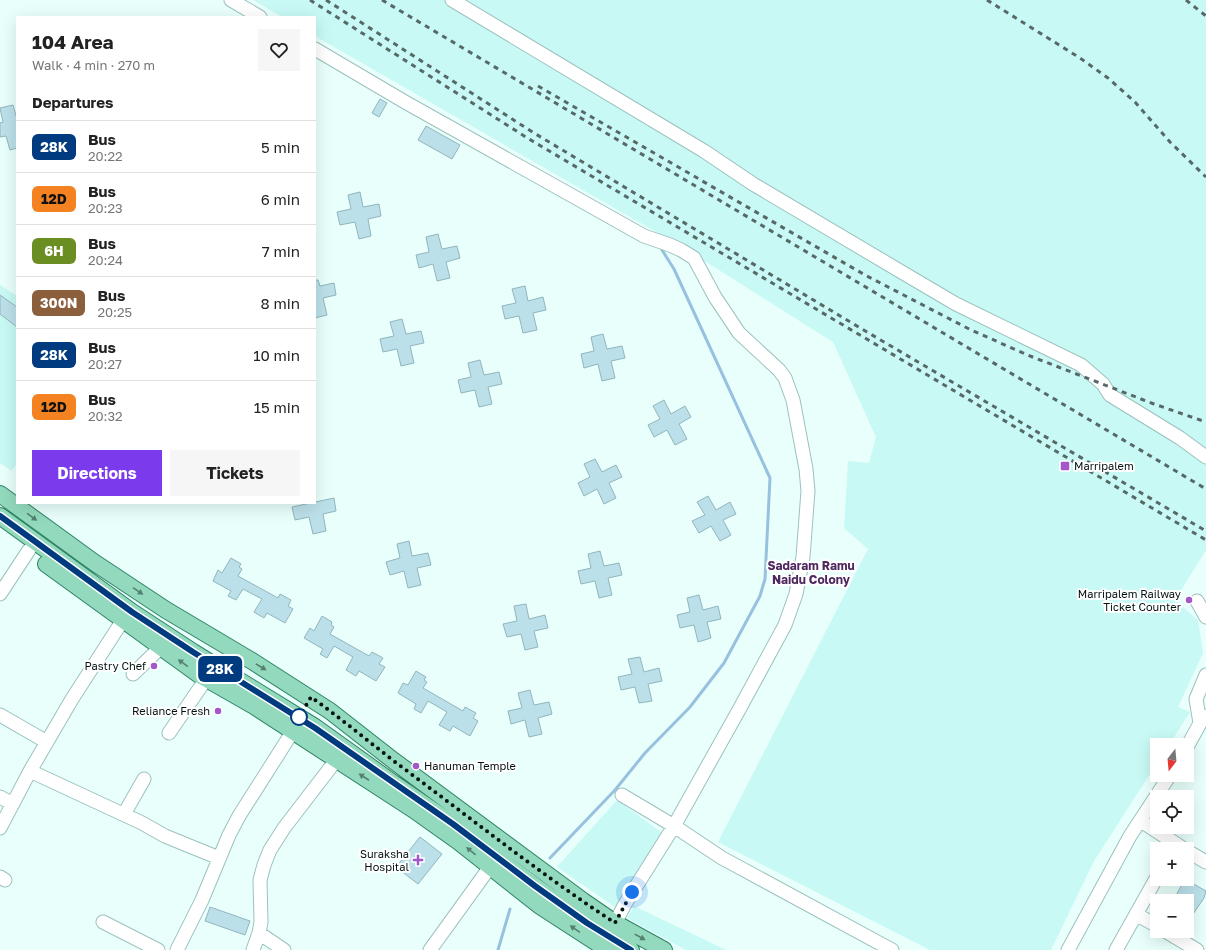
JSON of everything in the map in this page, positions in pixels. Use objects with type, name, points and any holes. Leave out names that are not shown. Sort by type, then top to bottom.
[{"type":"main road","points":[[0,494],[95,563],[166,610],[252,661],[330,711],[545,875],[615,923],[664,950]]},
{"type":"main road","points":[[0,516],[132,612],[315,728],[453,824],[587,923],[631,950]]},
{"type":"main road","points":[[0,529],[206,679],[254,706],[414,810],[459,842],[540,906],[608,950]]},
{"type":"street","points":[[231,0],[258,16]]},
{"type":"street","points":[[452,0],[704,151],[753,184],[956,304],[1082,364],[1103,384],[1110,395],[1180,438],[1206,457]]},
{"type":"street","points":[[316,50],[405,102],[644,236],[681,250],[694,258],[715,297],[739,333],[779,370],[785,378],[793,400],[806,469],[808,491],[803,557],[796,594],[785,625],[740,708],[674,826],[625,904],[615,923]]},
{"type":"street","points":[[0,594],[29,550]]},
{"type":"street","points":[[1197,601],[1206,617]]},
{"type":"street","points":[[0,828],[30,771],[72,699],[123,620]]},
{"type":"street","points":[[133,674],[161,647]]},
{"type":"street","points":[[1192,738],[1203,718],[1196,700],[1206,675]]},
{"type":"street","points":[[169,733],[206,679]]},
{"type":"street","points":[[0,715],[47,742]]},
{"type":"street","points":[[177,950],[202,900],[229,835],[239,816],[293,731]]},
{"type":"street","points":[[253,950],[262,922],[260,880],[264,864],[270,850],[337,759]]},
{"type":"street","points":[[30,771],[124,814],[165,836],[219,858]]},
{"type":"street","points":[[124,814],[144,779]]},
{"type":"street","points":[[1068,950],[1130,836],[1166,782]]},
{"type":"street","points":[[622,795],[674,826],[722,858],[892,950]]},
{"type":"street","points":[[0,797],[13,804]]},
{"type":"street","points":[[1141,821],[1171,842]]},
{"type":"street","points":[[1194,855],[1206,862]]},
{"type":"street","points":[[430,950],[490,867]]},
{"type":"street","points":[[1116,950],[1152,886]]},
{"type":"street","points":[[1136,914],[1150,922]]},
{"type":"street","points":[[103,922],[158,950]]},
{"type":"street","points":[[259,934],[284,950]]},
{"type":"street","points":[[1177,938],[1197,950]]},
{"type":"shaded area","points":[[253,0],[1206,0],[1206,550],[1175,600],[1198,620],[1203,653],[1178,707],[1190,712],[1173,738],[1150,738],[1150,774],[1094,861],[1051,950],[930,950],[718,842],[868,549],[844,528],[848,461],[869,463],[876,437],[833,342],[684,248],[316,37],[316,16],[280,16]]},
{"type":"shaded area","points":[[0,285],[16,295],[16,465],[12,471],[0,463]]},
{"type":"shaded area","points":[[617,800],[665,835],[618,909],[557,867]]},
{"type":"shaded area","points":[[634,906],[726,950],[686,950],[627,918]]},
{"type":"building","points":[[380,99],[387,103],[379,117],[372,113]]},
{"type":"building","points":[[13,105],[16,116],[16,148],[10,150],[6,136],[0,137],[0,123],[3,122],[0,108]]},
{"type":"building","points":[[426,126],[460,145],[452,159],[418,140]]},
{"type":"building","points":[[360,192],[363,207],[379,204],[381,216],[368,219],[371,236],[359,239],[355,222],[340,225],[337,212],[351,209],[348,195]]},
{"type":"building","points":[[438,234],[442,249],[457,246],[460,258],[446,262],[450,278],[437,281],[433,264],[419,268],[416,255],[429,252],[426,237]]},
{"type":"building","points":[[316,280],[318,280],[320,286],[334,283],[336,295],[323,298],[327,315],[316,318]]},
{"type":"building","points":[[525,286],[528,301],[543,297],[546,310],[533,313],[537,330],[523,333],[519,316],[505,319],[502,306],[516,303],[512,289]]},
{"type":"building","points":[[0,295],[16,306],[16,326],[0,314]]},
{"type":"building","points":[[402,319],[406,334],[421,331],[424,343],[410,346],[414,363],[401,366],[397,349],[383,352],[380,339],[394,336],[390,322]]},
{"type":"building","points":[[603,334],[607,349],[622,346],[625,358],[611,361],[615,378],[602,381],[598,364],[584,368],[581,354],[594,351],[591,337]]},
{"type":"building","points":[[480,360],[484,375],[499,372],[502,384],[488,387],[492,404],[479,407],[475,390],[461,393],[458,380],[471,377],[468,363]]},
{"type":"building","points":[[664,400],[671,414],[685,406],[691,417],[679,424],[687,439],[675,445],[667,430],[654,437],[648,425],[660,419],[653,406]]},
{"type":"building","points":[[595,459],[602,472],[616,465],[622,477],[609,483],[616,498],[604,504],[597,489],[584,496],[578,483],[590,477],[584,464]]},
{"type":"building","points":[[708,496],[716,510],[730,502],[736,514],[723,520],[731,535],[720,541],[711,526],[699,533],[692,521],[705,515],[697,502]]},
{"type":"building","points":[[334,498],[336,511],[323,514],[326,531],[313,534],[309,517],[295,520],[292,507],[306,504],[316,504],[316,502]]},
{"type":"building","points":[[409,541],[412,556],[428,553],[431,565],[417,568],[421,585],[408,588],[404,571],[390,575],[386,562],[400,558],[397,544]]},
{"type":"building","points":[[600,551],[604,566],[619,563],[622,575],[608,578],[612,595],[599,598],[595,581],[581,584],[578,571],[591,568],[588,554]]},
{"type":"building","points":[[231,558],[241,564],[239,567],[242,569],[238,576],[278,598],[280,594],[291,600],[288,606],[293,609],[285,623],[267,613],[264,618],[254,612],[262,599],[243,589],[236,600],[228,596],[231,591],[213,581],[218,570],[222,573]]},
{"type":"building","points":[[699,595],[703,610],[718,606],[721,619],[707,622],[711,638],[698,642],[694,625],[680,628],[677,615],[690,612],[687,598]]},
{"type":"building","points":[[526,604],[529,619],[545,615],[548,628],[534,631],[538,647],[525,650],[521,634],[507,637],[503,624],[517,621],[514,606]]},
{"type":"building","points":[[322,616],[332,622],[331,625],[334,627],[330,634],[369,656],[372,652],[383,658],[379,664],[385,667],[376,681],[359,671],[356,676],[346,670],[353,657],[334,646],[327,658],[320,654],[323,649],[304,638],[310,628],[314,631]]},
{"type":"building","points":[[640,657],[644,672],[659,668],[662,681],[648,684],[652,701],[639,703],[635,687],[621,690],[618,677],[632,674],[628,659]]},
{"type":"building","points":[[416,671],[426,677],[424,680],[427,682],[423,688],[463,711],[465,707],[476,713],[473,718],[478,721],[470,736],[453,726],[450,731],[439,725],[447,712],[428,701],[421,713],[414,709],[416,704],[398,693],[403,683],[408,685]]},
{"type":"building","points":[[530,690],[534,705],[549,702],[552,714],[538,718],[542,734],[529,737],[525,720],[511,724],[508,711],[522,708],[518,693]]},
{"type":"building","points":[[420,837],[442,854],[418,884],[396,867]]},
{"type":"building","points":[[1194,884],[1206,891],[1204,898],[1194,913],[1194,894],[1177,894],[1181,886],[1194,886]]},
{"type":"building","points":[[210,907],[250,921],[245,935],[205,921]]},
{"type":"waterway","points":[[550,858],[615,790],[645,753],[690,707],[724,663],[760,596],[765,579],[770,478],[674,269],[662,250]]},
{"type":"waterway","points":[[498,950],[510,909]]},
{"type":"railway","points":[[310,0],[529,139],[1206,540]]},
{"type":"railway","points":[[326,0],[534,133],[867,332],[1206,531]]},
{"type":"railway","points":[[382,0],[1206,489]]},
{"type":"railway","points":[[987,0],[1080,58],[1108,78],[1135,102],[1170,142],[1206,177]]},
{"type":"railway","points":[[1186,0],[1206,16]]},
{"type":"railway","points":[[538,86],[865,275],[971,330],[1030,356],[1154,404],[1206,422]]},
{"type":"bus line","name":"28K","points":[[0,516],[132,612],[315,728],[453,824],[587,923],[631,950]]},
{"type":"place","name":"Marripalem","points":[[1065,466]]},
{"type":"place","name":"Marripalem Railway Ticket Counter","points":[[1189,600]]},
{"type":"place","name":"Pastry Chef","points":[[154,666]]},
{"type":"place","name":"Reliance Fresh","points":[[218,711]]},
{"type":"place","name":"Hanuman Temple","points":[[416,766]]},
{"type":"place","name":"Suraksha Hospital","points":[[418,860]]},
{"type":"district","name":"Sadaram Ramu Naidu Colony","points":[[811,573]]},
{"type":"route","points":[[299,717],[311,697],[545,875],[615,923],[632,892]]}]
